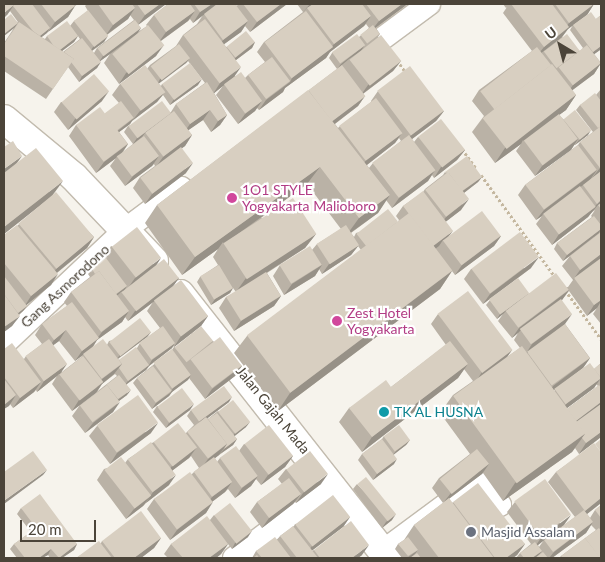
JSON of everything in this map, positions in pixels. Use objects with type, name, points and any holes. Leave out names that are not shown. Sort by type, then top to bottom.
[{"type":"street","points":[[343,68],[429,4]]},
{"type":"street","name":"Jalan Gajah Mada","points":[[4,119],[74,177],[126,229],[332,484],[385,555]]},
{"type":"street","name":"Gang Asmorodono","points":[[4,344],[126,229],[196,177]]},
{"type":"street","points":[[385,555],[478,481],[482,481],[500,505]]},
{"type":"street","points":[[234,558],[332,484]]},
{"type":"path","points":[[382,39],[410,79]]},
{"type":"path","points":[[457,142],[601,340]]},
{"type":"building","points":[[4,4],[13,4],[14,5],[4,13]]},
{"type":"building","points":[[13,4],[32,4],[50,28],[40,36],[33,31]]},
{"type":"building","points":[[41,4],[73,4],[75,6],[55,22]]},
{"type":"building","points":[[98,4],[132,4],[135,8],[113,25]]},
{"type":"building","points":[[137,4],[160,4],[145,15]]},
{"type":"building","points":[[168,4],[190,4],[195,11],[166,32],[154,15]]},
{"type":"building","points":[[194,4],[212,4],[200,12]]},
{"type":"building","points":[[217,4],[235,4],[248,21],[223,40],[204,14]]},
{"type":"building","points":[[243,4],[281,4],[257,22]]},
{"type":"building","points":[[313,4],[362,4],[371,16],[334,44],[307,8]]},
{"type":"building","points":[[366,4],[402,4],[379,21]]},
{"type":"building","points":[[511,4],[552,4],[569,27],[544,47]]},
{"type":"building","points":[[555,4],[594,4],[569,23]]},
{"type":"building","points":[[88,10],[108,36],[94,47],[74,21]]},
{"type":"building","points":[[306,11],[333,47],[292,78],[264,42]]},
{"type":"building","points":[[591,12],[596,19],[601,15],[601,46],[593,52],[573,25]]},
{"type":"building","points":[[11,14],[18,23],[4,34],[4,20]]},
{"type":"building","points":[[205,19],[241,67],[220,83],[183,35]]},
{"type":"building","points":[[135,20],[141,28],[103,56],[97,48]]},
{"type":"building","points":[[67,21],[78,36],[60,50],[53,45],[47,36]]},
{"type":"building","points":[[19,22],[74,59],[53,89],[4,56],[4,44]]},
{"type":"building","points":[[148,25],[164,45],[129,74],[112,54]]},
{"type":"building","points":[[373,25],[380,34],[367,44],[360,35]]},
{"type":"building","points":[[246,31],[255,42],[235,58],[227,47]]},
{"type":"building","points":[[357,34],[365,45],[340,64],[332,52]]},
{"type":"building","points":[[567,34],[580,51],[556,68],[544,51]]},
{"type":"building","points":[[381,35],[401,61],[370,86],[349,60]]},
{"type":"building","points":[[82,38],[101,62],[82,76],[71,62],[74,59],[64,52]]},
{"type":"building","points":[[179,44],[190,58],[162,80],[151,66]]},
{"type":"building","points":[[587,45],[601,63],[573,85],[559,67]]},
{"type":"building","points":[[537,47],[551,65],[494,109],[480,91]]},
{"type":"building","points":[[272,57],[290,81],[266,99],[248,75]]},
{"type":"building","points":[[190,63],[202,79],[174,100],[162,84]]},
{"type":"building","points":[[552,64],[576,95],[507,149],[483,118]]},
{"type":"building","points":[[145,65],[165,92],[141,111],[120,84]]},
{"type":"building","points":[[342,65],[365,96],[332,121],[308,90]]},
{"type":"building","points":[[410,66],[444,111],[411,135],[377,91]]},
{"type":"building","points":[[241,72],[262,101],[245,113],[224,84]]},
{"type":"building","points":[[94,74],[109,91],[77,120],[62,102]]},
{"type":"building","points":[[207,82],[227,115],[218,121],[210,110],[190,124],[176,104]]},
{"type":"building","name":"1O1 STYLE Yogyakarta Malioboro","points":[[308,90],[390,195],[359,218],[320,167],[195,257],[157,205]]},
{"type":"building","points":[[595,93],[601,101],[601,126],[598,128],[580,105]]},
{"type":"building","points":[[376,98],[402,133],[366,161],[339,126]]},
{"type":"building","points":[[121,101],[134,118],[117,130],[104,114]]},
{"type":"building","points":[[162,101],[171,113],[137,138],[128,126]]},
{"type":"building","points":[[100,107],[128,144],[104,162],[76,125]]},
{"type":"building","points":[[575,110],[591,130],[580,140],[563,119]]},
{"type":"building","points":[[174,111],[192,135],[163,157],[145,133]]},
{"type":"building","points":[[559,114],[578,139],[543,165],[524,140]]},
{"type":"building","points":[[441,119],[465,150],[442,168],[418,137]]},
{"type":"building","points":[[601,126],[601,167],[600,168],[580,142]]},
{"type":"building","points":[[409,135],[435,170],[399,198],[372,163]]},
{"type":"building","points":[[144,136],[159,156],[132,176],[117,156]]},
{"type":"building","points":[[13,141],[22,156],[4,169],[4,147]]},
{"type":"building","points":[[578,145],[597,170],[544,209],[525,185]]},
{"type":"building","points":[[181,147],[193,163],[152,194],[140,178]]},
{"type":"building","points":[[36,148],[63,181],[4,227],[4,173]]},
{"type":"building","points":[[467,156],[482,177],[462,191],[448,172],[445,172]]},
{"type":"building","points":[[601,171],[601,200],[597,204],[583,185]]},
{"type":"building","points":[[448,172],[469,199],[446,217],[425,190]]},
{"type":"building","points":[[580,186],[596,207],[559,234],[543,214]]},
{"type":"building","points":[[423,191],[453,231],[433,246],[403,206]]},
{"type":"building","points":[[56,192],[94,237],[56,269],[18,223]]},
{"type":"building","points":[[293,198],[316,234],[247,279],[223,243]]},
{"type":"building","points":[[388,209],[398,222],[366,246],[356,234]]},
{"type":"building","points":[[482,211],[501,236],[462,265],[443,240]]},
{"type":"building","name":"Zest Hotel Yogyakarta","points":[[409,213],[452,271],[290,393],[247,335]]},
{"type":"building","points":[[594,216],[601,225],[601,229],[567,255],[557,243]]},
{"type":"building","points":[[17,225],[58,274],[31,296],[4,263],[4,235]]},
{"type":"building","points":[[346,225],[359,245],[330,264],[317,244]]},
{"type":"building","points":[[137,227],[161,258],[136,277],[112,247]]},
{"type":"building","points":[[520,232],[539,257],[490,293],[471,269]]},
{"type":"building","points":[[601,232],[601,254],[580,270],[570,256]]},
{"type":"building","points":[[310,246],[322,265],[291,284],[279,265]]},
{"type":"building","points":[[106,258],[127,286],[116,294],[99,271],[95,274],[92,269]]},
{"type":"building","points":[[601,258],[601,300],[594,305],[574,278]]},
{"type":"building","points":[[164,259],[179,278],[136,311],[121,292]]},
{"type":"building","points":[[219,265],[233,288],[214,299],[200,276]]},
{"type":"building","points":[[99,271],[129,311],[101,332],[71,292]]},
{"type":"building","points":[[266,272],[281,296],[241,321],[226,297]]},
{"type":"building","points":[[556,273],[569,290],[518,328],[506,311]]},
{"type":"building","points":[[4,276],[27,306],[18,313],[4,294]]},
{"type":"building","points":[[518,278],[529,293],[500,315],[489,299]]},
{"type":"building","points":[[181,280],[208,316],[181,336],[154,300]]},
{"type":"building","points":[[468,291],[513,350],[482,373],[438,314]]},
{"type":"building","points":[[4,294],[20,316],[4,327]]},
{"type":"building","points":[[561,299],[572,314],[531,344],[520,329]]},
{"type":"building","points":[[72,302],[99,338],[82,351],[66,330],[54,340],[42,324]]},
{"type":"building","points":[[140,318],[151,332],[120,356],[109,342]]},
{"type":"building","points":[[565,324],[590,358],[552,386],[527,352]]},
{"type":"building","points":[[163,326],[175,343],[151,360],[139,343]]},
{"type":"building","points":[[201,326],[213,341],[187,362],[175,347]]},
{"type":"building","points":[[220,337],[242,366],[212,388],[190,359]]},
{"type":"building","points":[[49,339],[67,364],[44,381],[26,356]]},
{"type":"building","points":[[103,339],[122,364],[102,379],[83,354]]},
{"type":"building","name":"TK AL HUSNA","points":[[450,341],[468,364],[372,437],[349,408],[386,380],[391,387]]},
{"type":"building","points":[[12,343],[41,382],[20,398],[4,377],[4,349]]},
{"type":"building","points":[[522,346],[585,433],[517,483],[453,396]]},
{"type":"building","points":[[136,347],[149,365],[128,381],[119,368],[122,364],[119,360]]},
{"type":"building","points":[[172,349],[191,375],[172,388],[153,363]]},
{"type":"building","points":[[83,356],[103,382],[80,400],[59,374]]},
{"type":"building","points":[[590,363],[601,378],[566,404],[554,389]]},
{"type":"building","points":[[601,363],[601,378],[594,369]]},
{"type":"building","points":[[153,366],[172,391],[156,403],[137,378]]},
{"type":"building","points":[[119,375],[131,390],[118,399],[107,385],[105,386]]},
{"type":"building","points":[[4,379],[16,395],[4,405]]},
{"type":"building","points":[[107,385],[120,402],[92,422],[80,405]]},
{"type":"building","points":[[599,385],[601,388],[601,402],[576,421],[567,409]]},
{"type":"building","points":[[224,386],[232,397],[199,421],[191,410]]},
{"type":"building","points":[[182,388],[194,404],[169,423],[157,407]]},
{"type":"building","points":[[138,395],[158,423],[117,452],[97,425]]},
{"type":"building","points":[[233,400],[250,422],[235,434],[218,412]]},
{"type":"building","points":[[601,404],[601,432],[586,443],[582,438],[585,434],[576,422]]},
{"type":"building","points":[[217,413],[237,439],[224,449],[227,444],[208,419]]},
{"type":"building","points":[[206,417],[227,444],[208,459],[187,432]]},
{"type":"building","points":[[178,423],[197,447],[173,467],[154,442]]},
{"type":"building","points":[[269,425],[293,456],[269,475],[245,444]]},
{"type":"building","points":[[399,425],[410,440],[395,452],[384,436]]},
{"type":"building","points":[[382,439],[397,459],[377,474],[362,454]]},
{"type":"building","points":[[601,439],[601,452],[595,444]]},
{"type":"building","points":[[151,442],[176,475],[153,492],[128,459]]},
{"type":"building","points":[[594,443],[601,452],[601,498],[585,511],[556,472]]},
{"type":"building","points":[[236,446],[258,476],[242,488],[220,458]]},
{"type":"building","points":[[477,449],[489,464],[452,494],[440,479]]},
{"type":"building","points":[[33,451],[47,470],[5,500],[4,472]]},
{"type":"building","points":[[310,451],[328,474],[304,492],[286,469]]},
{"type":"building","points":[[121,457],[151,496],[135,509],[104,470]]},
{"type":"building","points":[[214,457],[232,482],[212,497],[194,472]]},
{"type":"building","points":[[190,472],[213,502],[177,529],[154,499]]},
{"type":"building","points":[[366,477],[396,514],[388,521],[357,484]]},
{"type":"building","points":[[289,478],[301,494],[269,518],[257,502]]},
{"type":"building","points":[[545,479],[571,515],[540,537],[514,501]]},
{"type":"building","points":[[478,483],[525,544],[506,558],[495,558],[453,502]]},
{"type":"building","points":[[40,494],[77,544],[59,558],[51,549],[39,558],[25,558],[14,544],[36,528],[21,508]]},
{"type":"building","points":[[333,495],[350,517],[312,547],[295,525]]},
{"type":"building","points":[[449,498],[494,558],[439,558],[414,525]]},
{"type":"building","points":[[230,503],[252,531],[236,544],[214,515]]},
{"type":"building","points":[[601,505],[601,518],[595,510]]},
{"type":"building","points":[[584,510],[593,522],[553,552],[544,540]]},
{"type":"building","points":[[141,511],[161,538],[134,558],[115,558],[102,541]]},
{"type":"building","points":[[207,516],[228,544],[209,558],[183,558],[171,544]]},
{"type":"building","points":[[351,521],[369,545],[352,558],[320,558],[314,550]]},
{"type":"building","points":[[293,526],[318,558],[297,558],[280,536]]},
{"type":"building","points":[[599,528],[601,531],[601,558],[585,538]]},
{"type":"building","points":[[275,537],[291,558],[262,558],[256,551]]},
{"type":"building","points":[[408,537],[418,550],[408,556],[398,544]]},
{"type":"building","points":[[585,538],[599,558],[563,558],[561,556]]},
{"type":"building","points":[[99,541],[112,558],[76,558]]},
{"type":"building","points":[[535,542],[542,551],[532,558],[524,558],[520,553]]},
{"type":"building","points":[[543,552],[548,558],[535,558]]},
{"type":"building","points":[[417,553],[421,558],[410,558]]},
{"type":"place","name":"1O1 STYLE Yogyakarta Malioboro","points":[[232,198]]},
{"type":"place","name":"Zest Hotel Yogyakarta","points":[[337,321]]},
{"type":"place","name":"TK AL HUSNA","points":[[384,412]]},
{"type":"place","name":"Masjid Assalam","points":[[471,532]]}]
